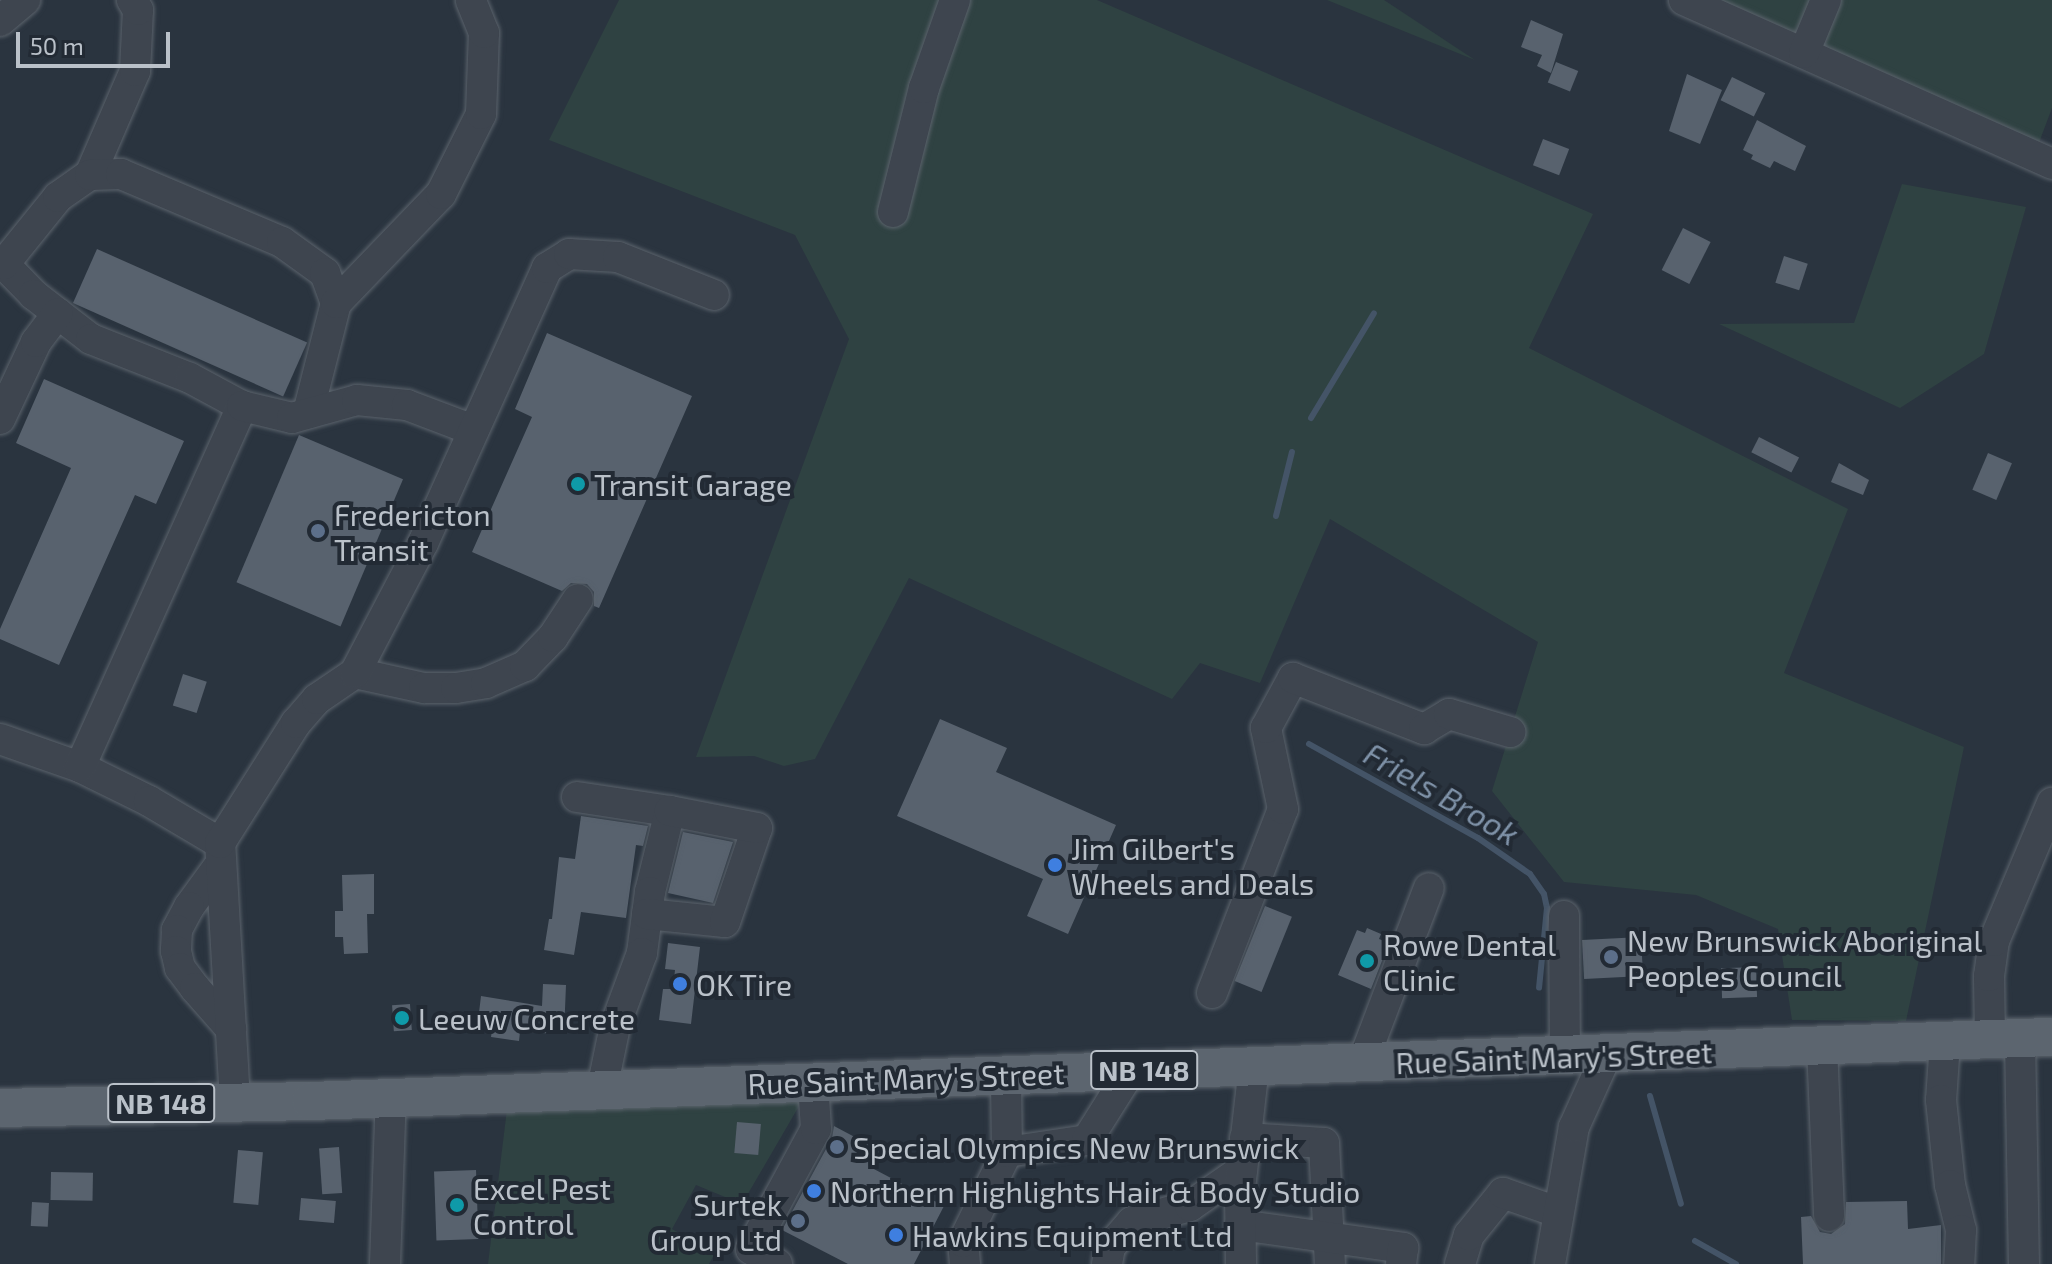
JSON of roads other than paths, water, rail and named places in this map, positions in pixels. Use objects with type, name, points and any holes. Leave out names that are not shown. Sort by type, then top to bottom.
[{"type":"main road","name":"Rue Saint Mary's Street","points":[[0,1108],[1606,1056],[2021,1039]]},
{"type":"street","points":[[0,21],[25,0]]},
{"type":"street","points":[[308,413],[336,303],[441,194],[481,114],[484,33],[471,0]]},
{"type":"street","points":[[893,212],[924,88],[955,0]]},
{"type":"street","points":[[1684,0],[2052,164]]},
{"type":"street","points":[[1804,53],[1826,0]]},
{"type":"street","points":[[135,3],[135,71],[90,175],[58,197],[2,262],[91,339],[190,378],[242,406],[292,418],[357,400],[407,405],[473,430]]},
{"type":"street","points":[[90,175],[121,174],[282,242],[325,273],[336,303]]},
{"type":"street","points":[[231,1029],[180,968],[176,951],[177,930],[296,723],[317,699],[355,673],[423,543],[547,268],[569,254],[618,257],[714,295]]},
{"type":"street","points":[[0,419],[36,342],[58,313]]},
{"type":"street","points":[[80,767],[242,406]]},
{"type":"street","points":[[355,673],[424,688],[456,688],[486,683],[525,666],[553,637],[578,599]]},
{"type":"street","points":[[1212,993],[1283,809],[1266,728],[1293,678],[1424,729],[1449,714],[1510,732]]},
{"type":"street","points":[[0,739],[80,767],[149,801],[221,853]]},
{"type":"street","points":[[577,797],[757,828],[725,922],[647,914]]},
{"type":"street","points":[[2024,1264],[2021,1039],[1989,976],[1994,941],[2052,803]]},
{"type":"street","points":[[602,1089],[615,1026],[642,953],[647,914],[670,811]]},
{"type":"street","points":[[221,853],[235,1101]]},
{"type":"street","points":[[1362,1064],[1429,888]]},
{"type":"street","points":[[1564,916],[1565,1056]]},
{"type":"street","points":[[1945,1042],[1941,1100],[1950,1185],[1961,1230],[1959,1264]]},
{"type":"street","points":[[1822,1046],[1829,1216]]},
{"type":"street","points":[[1550,1264],[1574,1127],[1606,1056]]},
{"type":"street","points":[[1241,1264],[1242,1170],[1254,1066]]},
{"type":"street","points":[[1007,1152],[1087,1140],[1131,1070]]},
{"type":"street","points":[[965,1264],[963,1242],[1007,1152],[1006,1076]]},
{"type":"street","points":[[777,1264],[751,1249],[816,1129],[813,1082]]},
{"type":"street","points":[[385,1264],[391,1096]]},
{"type":"street","points":[[1245,1138],[1324,1143],[1329,1251]]},
{"type":"street","points":[[1107,1264],[1110,1247],[1132,1222],[1190,1206],[1242,1170]]},
{"type":"street","points":[[1460,1264],[1469,1235],[1503,1193],[1557,1212]]},
{"type":"street","points":[[1240,1225],[1329,1251],[1403,1248],[1401,1264]]},
{"type":"waterway","name":"Friels Brook","points":[[1311,418],[1374,313]]},
{"type":"waterway","name":"Friels Brook","points":[[1276,516],[1292,452]]},
{"type":"waterway","name":"Friels Brook","points":[[1309,744],[1478,838],[1530,874],[1544,894],[1547,908],[1539,988]]},
{"type":"waterway","name":"Friels Brook","points":[[1650,1096],[1681,1204]]},
{"type":"waterway","name":"Friels Brook","points":[[1695,1241],[1736,1264]]},
{"type":"place","name":"Transit Garage","points":[[578,484]]},
{"type":"place","name":"Fredericton Transit","points":[[318,531]]},
{"type":"place","name":"Jim Gilbert's Wheels and Deals","points":[[1055,865]]},
{"type":"place","name":"New Brunswick Aboriginal Peoples Council","points":[[1611,957]]},
{"type":"place","name":"Rowe Dental Clinic","points":[[1367,961]]},
{"type":"place","name":"OK Tire","points":[[680,984]]},
{"type":"place","name":"Leeuw Concrete","points":[[402,1018]]},
{"type":"place","name":"Special Olympics New Brunswick","points":[[837,1147]]},
{"type":"place","name":"Northern Highlights Hair & Body Studio","points":[[814,1191]]},
{"type":"place","name":"Excel Pest Control","points":[[457,1205]]},
{"type":"place","name":"Surtek Group Ltd","points":[[798,1221]]},
{"type":"place","name":"Hawkins Equipment Ltd","points":[[896,1235]]}]
